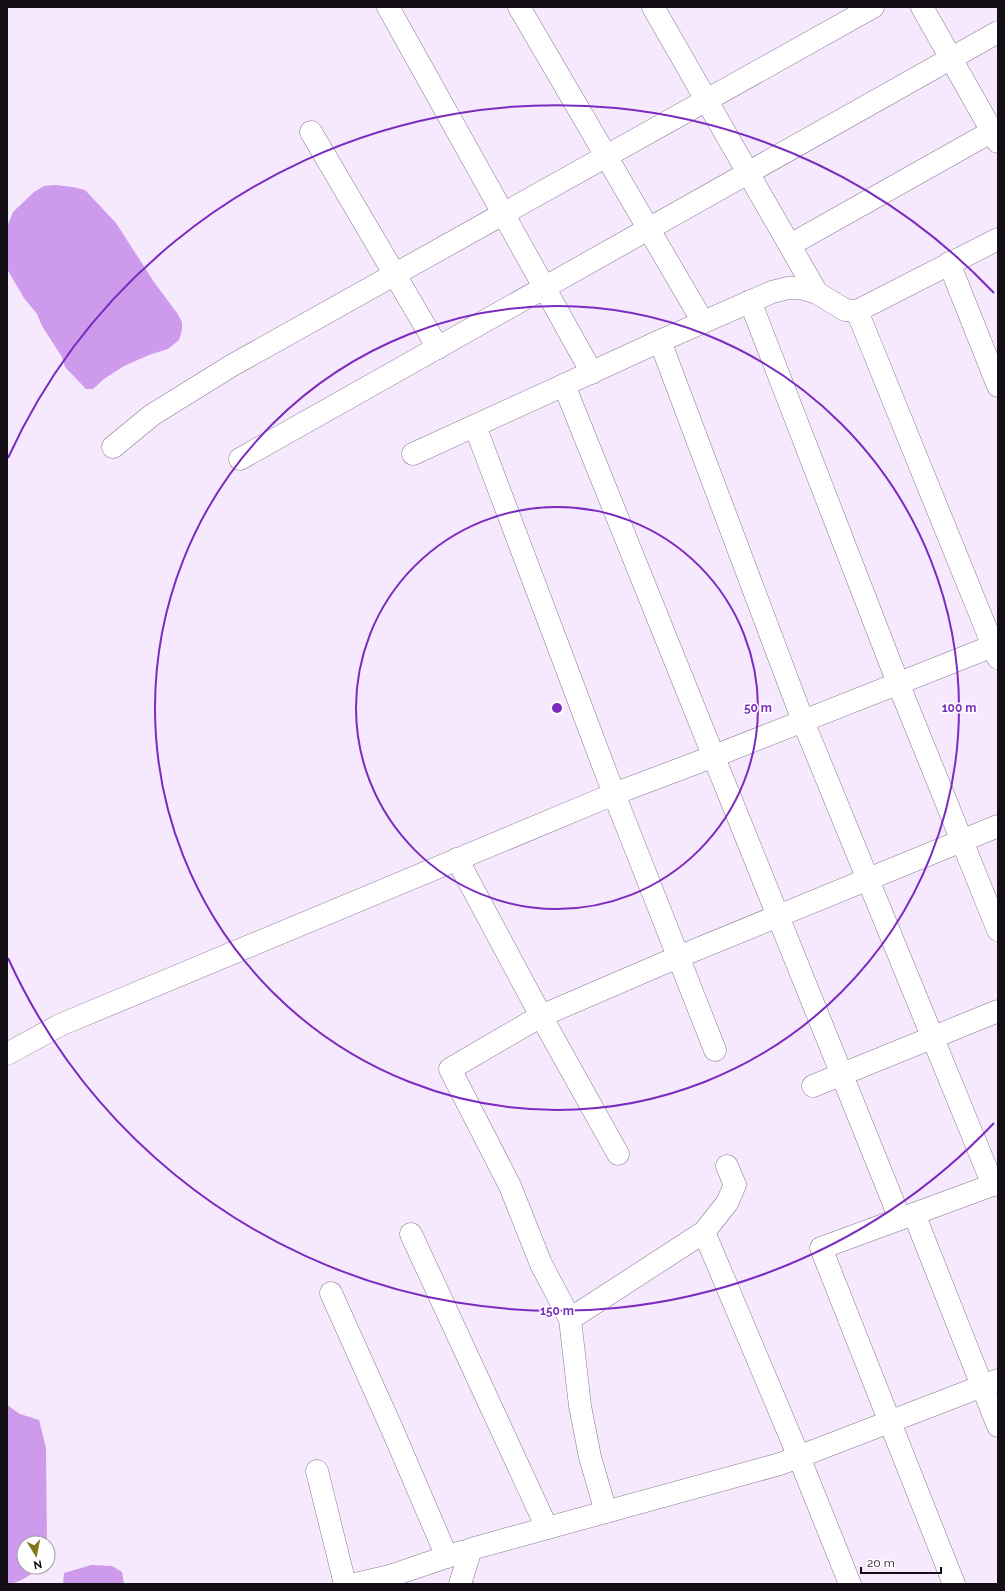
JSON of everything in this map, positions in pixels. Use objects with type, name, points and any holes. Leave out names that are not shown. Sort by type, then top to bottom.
[{"type":"street","points":[[388,7],[592,373]]},
{"type":"street","points":[[519,7],[702,322]]},
{"type":"street","points":[[652,7],[817,293]]},
{"type":"street","points":[[113,447],[152,415],[231,366],[873,7]]},
{"type":"street","points":[[790,245],[996,134],[922,7]]},
{"type":"street","points":[[240,459],[998,32]]},
{"type":"street","points":[[311,132],[438,348]]},
{"type":"street","points":[[413,454],[750,300],[788,288],[801,288],[817,293],[845,310],[857,311],[998,239]]},
{"type":"street","points":[[949,263],[998,386]]},
{"type":"street","points":[[750,300],[898,683],[998,930]]},
{"type":"street","points":[[7,1054],[67,1022],[614,794],[712,757],[898,683],[996,649],[857,311]]},
{"type":"street","points":[[660,341],[804,721],[932,1038],[995,1184],[821,1248],[954,1584]]},
{"type":"street","points":[[564,386],[712,757],[842,1075],[907,1216],[990,1383],[998,1426]]},
{"type":"street","points":[[475,426],[614,794],[715,1050]]},
{"type":"street","points":[[606,1512],[590,1457],[580,1406],[570,1319],[540,1264],[510,1186],[450,1068],[541,1016],[678,957],[998,826]]},
{"type":"street","points":[[456,859],[618,1154]]},
{"type":"street","points":[[813,1086],[998,1011]]},
{"type":"street","points":[[570,1319],[704,1232],[727,1203],[735,1185],[726,1166]]},
{"type":"street","points":[[704,1232],[799,1457],[850,1584]]},
{"type":"street","points":[[412,1234],[547,1528]]},
{"type":"street","points":[[331,1293],[447,1557]]},
{"type":"street","points":[[355,1584],[390,1576],[471,1549],[780,1464],[990,1383]]},
{"type":"street","points":[[317,1471],[345,1584]]},
{"type":"street","points":[[460,1584],[471,1549]]},
{"type":"shaded area","points":[[56,185],[85,190],[116,223],[182,322],[182,330],[179,340],[168,349],[149,355],[124,366],[104,379],[93,389],[86,389],[65,367],[62,357],[42,326],[37,314],[24,298],[7,269],[7,227],[13,212],[34,192],[44,186]]},
{"type":"shaded area","points":[[7,1405],[20,1414],[39,1420],[46,1448],[47,1535],[16,1535],[16,1575],[29,1575],[16,1582],[7,1584]]},
{"type":"shaded area","points":[[91,1565],[112,1566],[122,1572],[124,1584],[63,1584],[64,1573]]}]
